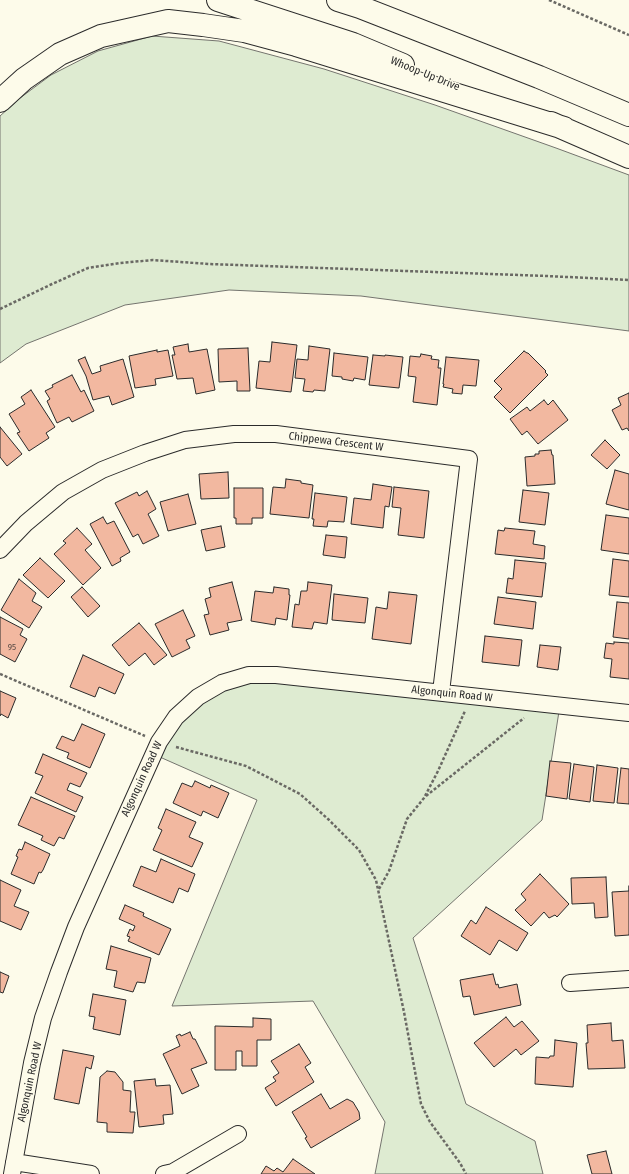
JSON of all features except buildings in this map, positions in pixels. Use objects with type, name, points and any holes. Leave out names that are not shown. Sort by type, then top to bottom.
[{"type":"highway","name":"Whoop-Up Drive","points":[[218,0],[353,44],[452,85],[564,128],[629,157]]},
{"type":"highway","points":[[338,0],[352,3],[539,77],[629,115]]},
{"type":"highway","points":[[0,101],[24,79],[60,54],[101,36],[168,21],[244,31],[289,43],[564,128]]},
{"type":"street","name":"Chippewa Crescent W","points":[[0,550],[26,523],[63,492],[102,470],[145,453],[185,440],[234,434],[276,434],[469,459],[440,692]]},
{"type":"street","name":"Algonquin Road W","points":[[13,1168],[32,1063],[43,1018],[76,927],[158,742],[176,717],[198,697],[222,683],[249,675],[276,675],[629,712]]},
{"type":"street","points":[[570,983],[629,979]]},
{"type":"street","points":[[164,1174],[173,1172],[238,1134]]},
{"type":"street","points":[[13,1168],[91,1174]]},
{"type":"path","points":[[549,0],[629,35]]},
{"type":"path","points":[[0,309],[88,268],[153,260],[209,264],[629,280]]},
{"type":"path","points":[[0,674],[158,742],[246,766],[300,794],[358,848],[376,880],[404,1012],[421,1104],[430,1122],[460,1163],[466,1174]]},
{"type":"path","points":[[378,890],[389,871],[408,819],[424,798],[438,771],[471,696]]},
{"type":"path","points":[[424,798],[542,703]]},
{"type":"green space","points":[[152,36],[219,41],[324,69],[435,105],[629,175],[629,331],[361,296],[229,290],[125,305],[26,344],[0,363],[0,116],[20,98],[51,75],[98,51]]},
{"type":"green space","points":[[249,675],[560,705],[542,820],[413,938],[466,1104],[535,1141],[543,1174],[375,1174],[385,1122],[313,1001],[172,1006],[257,800],[153,754],[176,717]]}]
